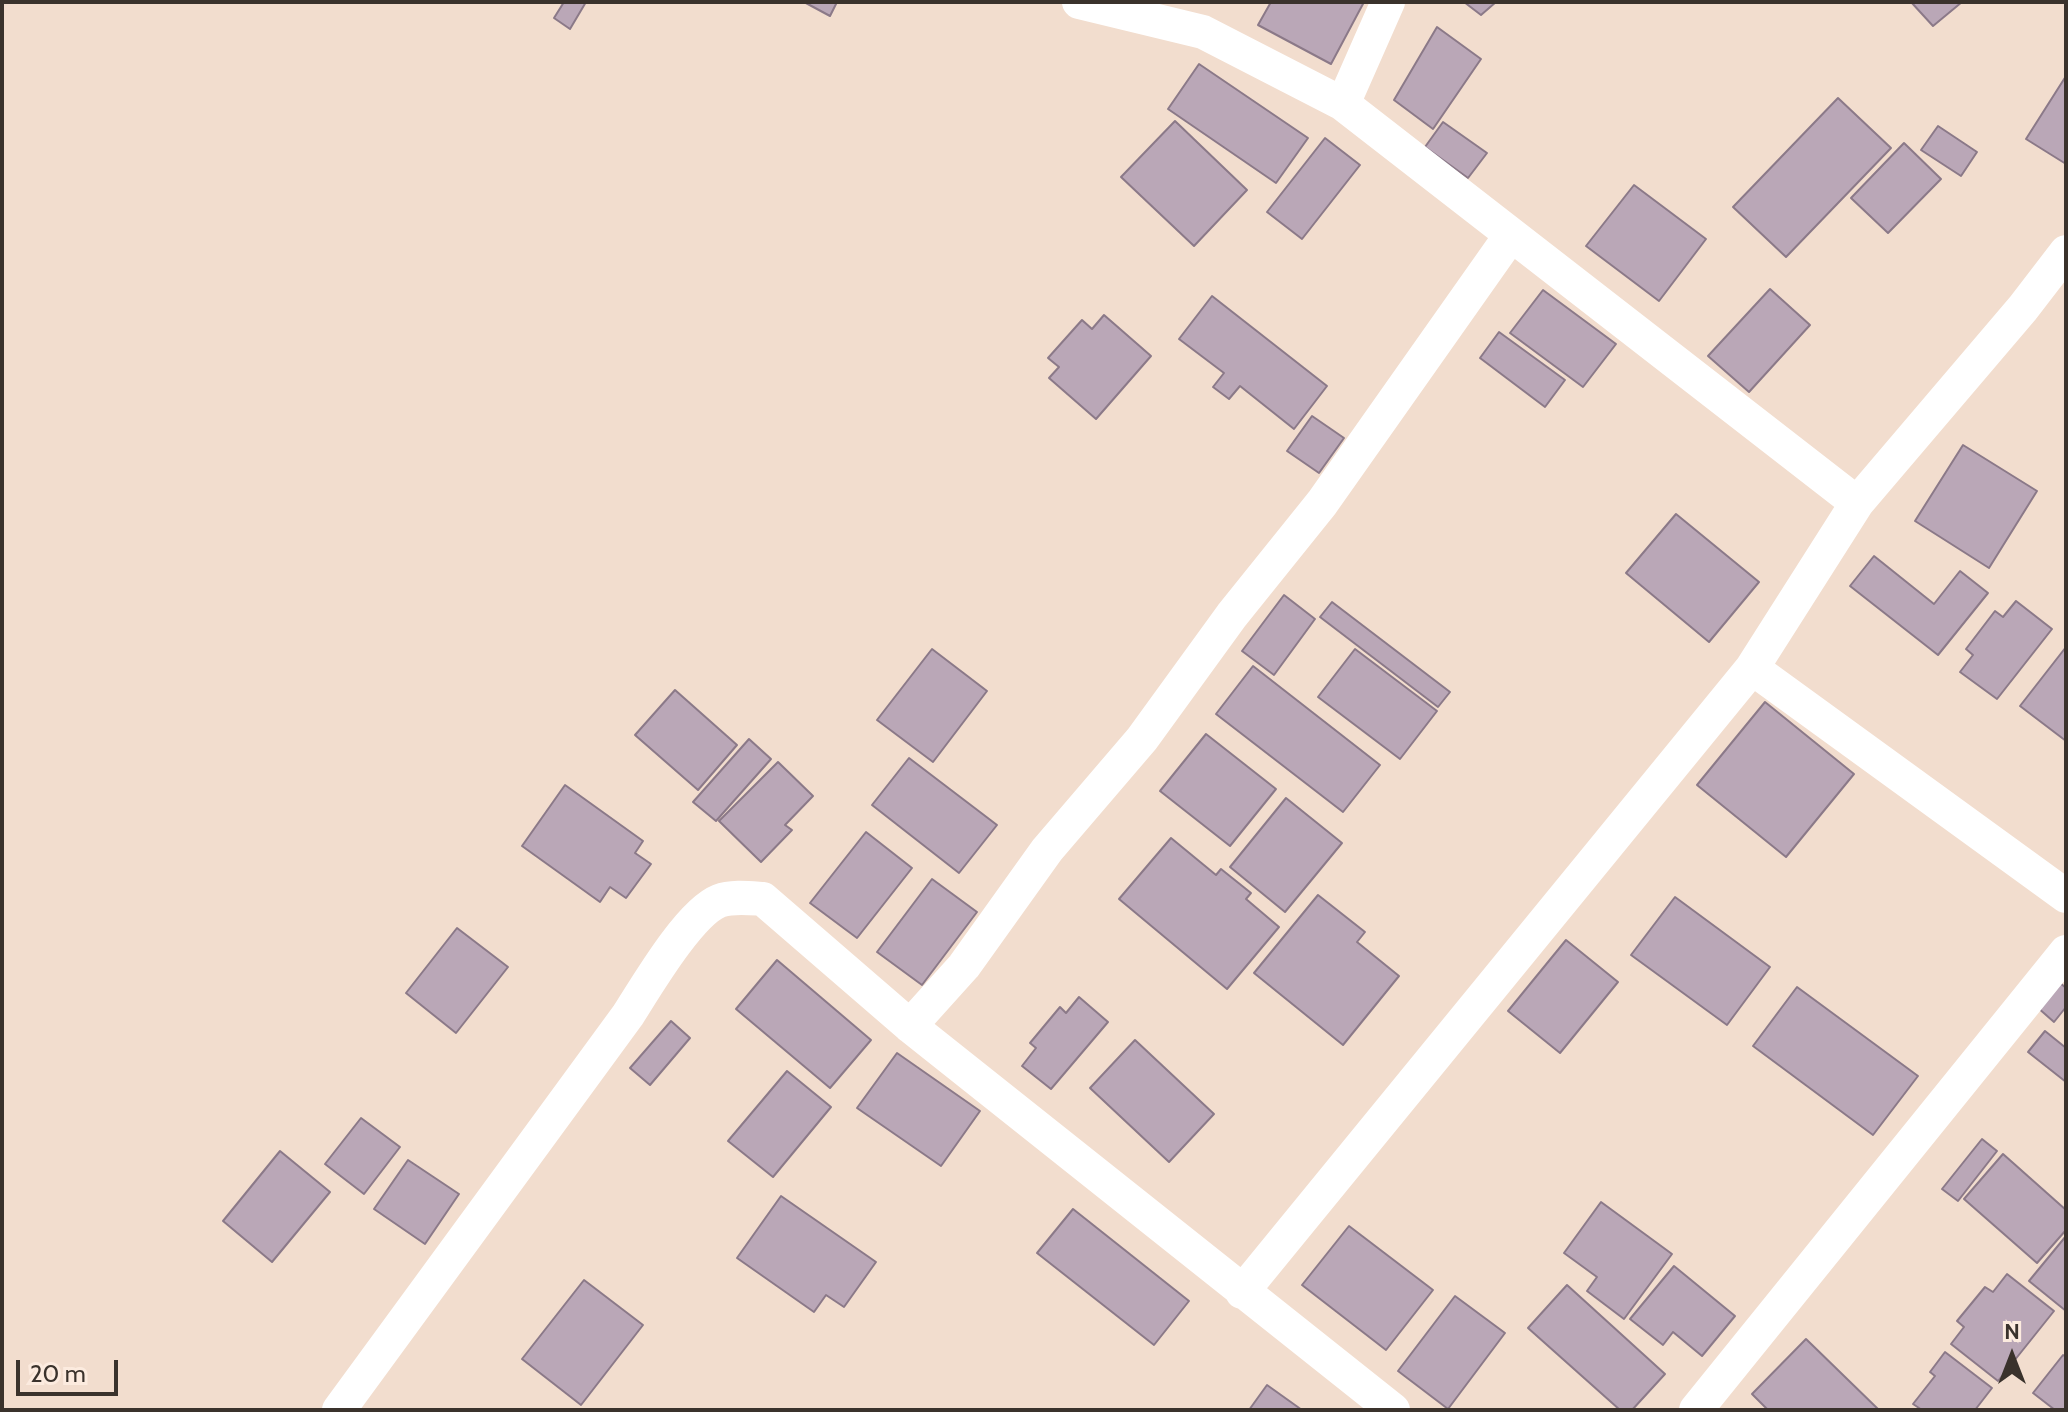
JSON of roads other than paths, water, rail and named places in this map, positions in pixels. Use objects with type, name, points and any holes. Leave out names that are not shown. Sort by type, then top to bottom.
[{"type":"street","points":[[1079,2],[1203,32],[1343,104],[1857,503]]},
{"type":"street","points":[[1343,104],[1388,2]]},
{"type":"street","points":[[910,1026],[964,966],[1047,850],[1142,739],[1232,615],[1322,503],[1511,235]]},
{"type":"street","points":[[1242,1292],[1752,668],[1857,503],[2023,308],[2066,252]]},
{"type":"street","points":[[1752,668],[2066,896]]},
{"type":"street","points":[[339,1410],[628,1015],[668,953],[691,925],[717,902],[738,898],[763,899],[910,1026],[1393,1410]]},
{"type":"street","points":[[1696,1410],[2066,952]]}]
